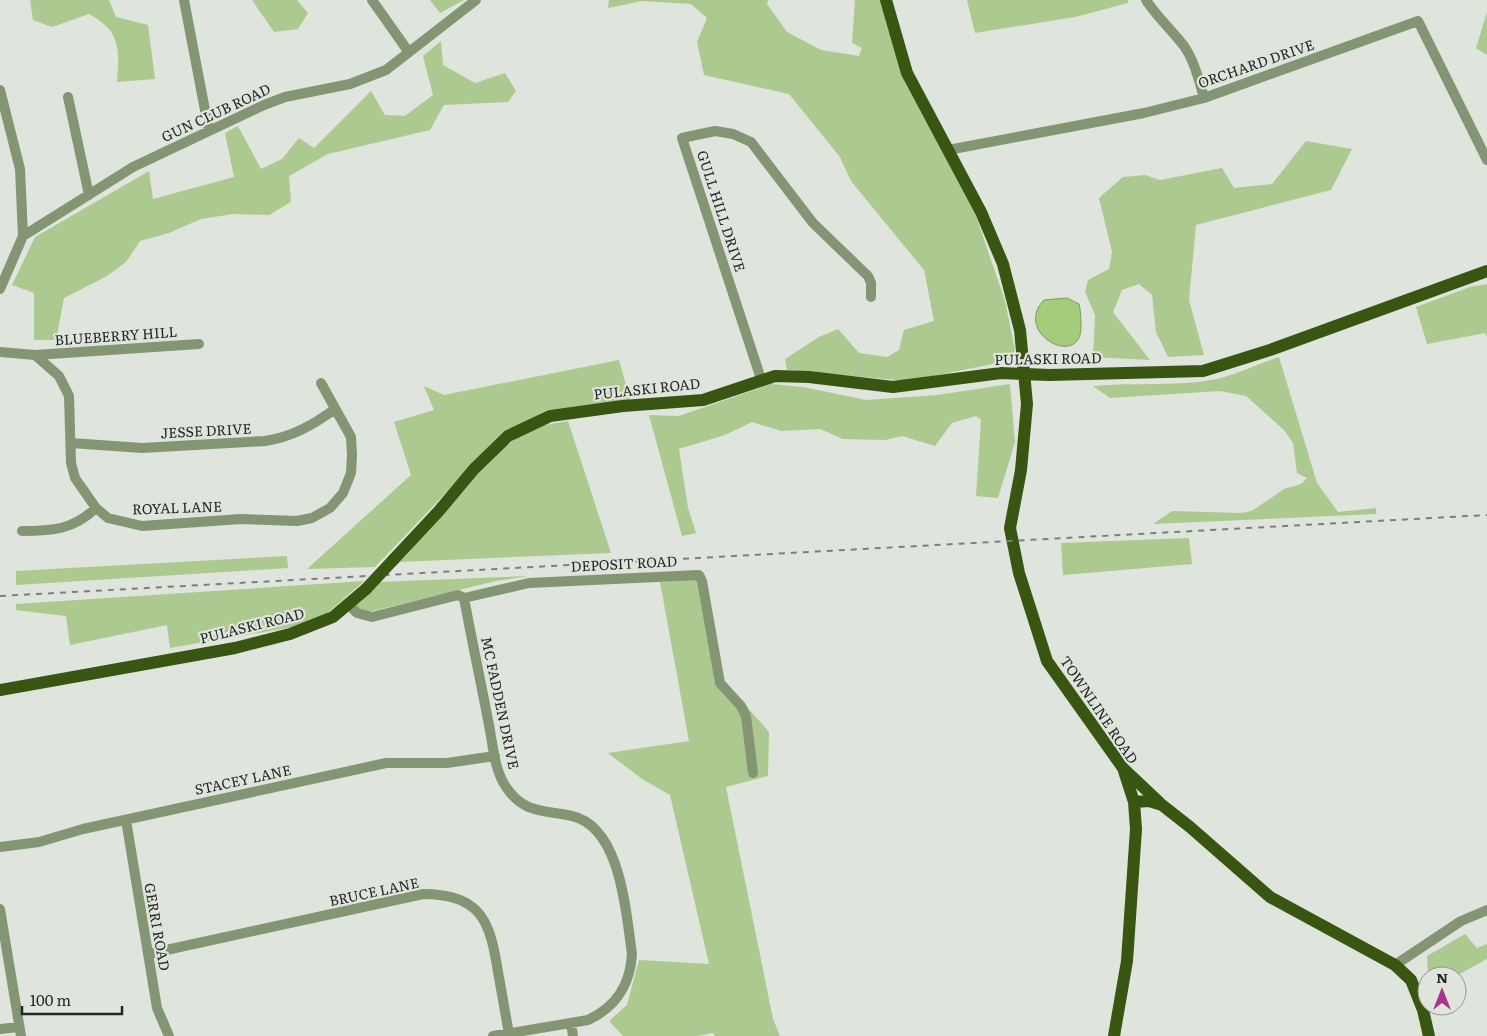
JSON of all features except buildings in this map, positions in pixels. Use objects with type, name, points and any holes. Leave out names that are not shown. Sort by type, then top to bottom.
[{"type":"main road","name":"TOWNLINE ROAD","points":[[886,0],[907,73],[981,212],[1002,264],[1020,330],[1026,404],[1021,470],[1010,528],[1019,573],[1047,662],[1123,768],[1134,802],[1135,839],[1128,955],[1114,1036]]},
{"type":"main road","name":"PULASKI ROAD","points":[[0,690],[236,648],[290,634],[319,624],[349,605],[366,589],[438,512],[474,469],[508,436],[550,416],[623,406],[703,400],[761,379],[775,376],[809,377],[893,387],[975,376],[1203,371],[1270,350],[1487,271]]},
{"type":"main road","points":[[1123,768],[1162,805],[1270,897],[1395,965],[1411,980],[1423,1010],[1429,1036]]},
{"type":"main road","points":[[1134,802],[1149,801],[1162,805]]},
{"type":"street","points":[[184,0],[209,131]]},
{"type":"street","points":[[372,0],[408,50]]},
{"type":"street","name":"GUN CLUB ROAD","points":[[24,236],[133,167],[285,96],[335,87],[371,77],[386,70],[408,50],[476,0]]},
{"type":"street","points":[[1146,0],[1156,16],[1184,47],[1192,61],[1204,98]]},
{"type":"street","name":"ORCHARD DRIVE","points":[[948,150],[1144,113],[1204,98],[1418,21],[1487,160]]},
{"type":"street","points":[[0,90],[20,169],[24,236],[0,289]]},
{"type":"street","points":[[68,97],[89,195]]},
{"type":"street","name":"GULL HILL DRIVE","points":[[761,379],[682,138],[715,130],[733,134],[751,142],[813,223],[868,276],[871,283],[871,297]]},
{"type":"street","name":"BLUEBERRY HILL","points":[[35,355],[199,344]]},
{"type":"street","points":[[0,352],[35,355]]},
{"type":"street","name":"ROYAL LANE","points":[[35,355],[59,376],[69,396],[71,463],[75,478],[96,508],[108,518],[142,526],[241,519],[281,522],[312,518],[330,508],[343,493],[350,473],[351,438],[321,383]]},
{"type":"street","name":"JESSE DRIVE","points":[[71,443],[142,448],[265,441],[285,438],[303,430],[335,409]]},
{"type":"street","points":[[22,531],[64,529],[80,522],[96,508]]},
{"type":"street","name":"DEPOSIT ROAD","points":[[349,605],[357,613],[372,617],[458,595],[464,598],[529,583],[699,575],[702,581],[720,683],[741,706],[746,716],[753,772]]},
{"type":"street","name":"MC FADDEN DRIVE","points":[[464,598],[494,756],[504,785],[519,802],[532,809],[546,814],[574,816],[586,822],[599,833],[613,856],[629,935],[631,970],[625,987],[615,1002],[602,1013],[588,1020],[493,1036]]},
{"type":"street","name":"STACEY LANE","points":[[0,847],[39,842],[83,829],[386,763],[447,763],[494,756]]},
{"type":"street","name":"GERRI ROAD","points":[[126,820],[157,1008],[169,1036]]},
{"type":"street","name":"BRUCE LANE","points":[[148,954],[424,894],[450,896],[473,908],[489,927],[509,1033]]},
{"type":"street","points":[[0,909],[20,1031],[0,1029]]},
{"type":"street","points":[[1395,965],[1462,921],[1487,910]]},
{"type":"street","points":[[571,1023],[573,1036]]},
{"type":"shaded area","points":[[30,0],[109,0],[116,17],[148,25],[155,79],[117,82],[118,51],[113,35],[108,28],[89,14],[52,27],[33,20]]},
{"type":"shaded area","points":[[252,0],[297,0],[308,13],[298,29],[274,32]]},
{"type":"shaded area","points":[[430,0],[464,0],[440,13]]},
{"type":"shaded area","points":[[609,0],[768,0],[767,4],[787,32],[821,50],[859,56],[862,48],[852,43],[855,0],[885,0],[900,61],[975,213],[1005,301],[1015,350],[1008,361],[908,381],[787,370],[785,359],[819,337],[838,329],[859,353],[887,357],[899,350],[904,330],[934,321],[924,270],[851,181],[840,157],[789,94],[704,75],[697,42],[707,18],[691,4],[642,1],[608,8]]},
{"type":"shaded area","points":[[967,0],[1128,0],[1128,3],[1075,17],[975,33]]},
{"type":"shaded area","points":[[1487,12],[1487,55],[1476,48]]},
{"type":"shaded area","points":[[441,41],[443,65],[475,83],[505,73],[516,91],[508,102],[444,105],[430,130],[328,154],[289,176],[291,202],[269,215],[233,214],[201,219],[169,233],[140,241],[126,262],[107,276],[64,298],[56,340],[34,340],[34,293],[12,285],[35,237],[149,171],[153,199],[234,177],[225,133],[238,126],[261,169],[282,159],[299,138],[314,148],[371,91],[385,115],[405,116],[433,95],[423,56]]},
{"type":"shaded area","points":[[1306,141],[1352,149],[1331,190],[1196,225],[1189,300],[1204,355],[1168,357],[1156,332],[1152,295],[1139,284],[1122,290],[1113,312],[1150,360],[1093,357],[1095,315],[1085,292],[1088,280],[1109,269],[1112,252],[1099,198],[1123,177],[1145,175],[1160,180],[1222,168],[1234,188],[1272,184]]},
{"type":"shaded area","points":[[1487,284],[1487,337],[1485,333],[1427,344],[1416,307],[1470,287]]},
{"type":"shaded area","points":[[1067,298],[1079,304],[1081,328],[1078,340],[1070,346],[1060,346],[1050,342],[1041,334],[1036,324],[1036,312],[1044,300]]},
{"type":"shaded area","points":[[1279,357],[1317,483],[1338,512],[1376,508],[1376,514],[1153,524],[1172,511],[1240,513],[1252,511],[1284,489],[1301,484],[1307,478],[1297,473],[1293,443],[1284,430],[1246,396],[1220,391],[1110,398],[1093,386],[1171,384],[1217,379]]},
{"type":"shaded area","points":[[619,360],[630,400],[547,410],[503,433],[375,567],[307,569],[411,475],[394,422],[434,410],[424,386],[444,395]]},
{"type":"shaded area","points":[[771,384],[803,387],[866,400],[937,395],[1010,384],[1015,442],[998,498],[976,496],[981,420],[976,416],[952,423],[935,446],[902,436],[885,440],[843,439],[820,429],[781,431],[752,422],[725,435],[679,449],[688,508],[696,533],[682,536],[649,415],[679,416]]},
{"type":"shaded area","points":[[568,421],[611,553],[399,562],[489,459],[518,437],[539,426]]},
{"type":"shaded area","points":[[1189,538],[1192,564],[1063,575],[1061,543]]},
{"type":"shaded area","points":[[287,556],[288,568],[16,585],[16,571]]},
{"type":"shaded area","points":[[529,576],[496,581],[352,616],[349,610],[379,582]]},
{"type":"shaded area","points":[[705,578],[723,680],[769,732],[768,776],[726,787],[773,1019],[780,1036],[715,1036],[713,1033],[698,1036],[623,1036],[609,1021],[627,1005],[639,960],[709,964],[670,795],[642,779],[608,753],[689,741],[660,582]]},
{"type":"shaded area","points":[[364,581],[325,615],[293,627],[170,648],[167,625],[70,645],[66,616],[16,610],[16,604]]},
{"type":"shaded area","points":[[1465,934],[1477,948],[1487,944],[1487,959],[1467,970],[1467,966],[1428,966],[1427,956]]},
{"type":"railway","points":[[0,596],[1487,515]]}]
